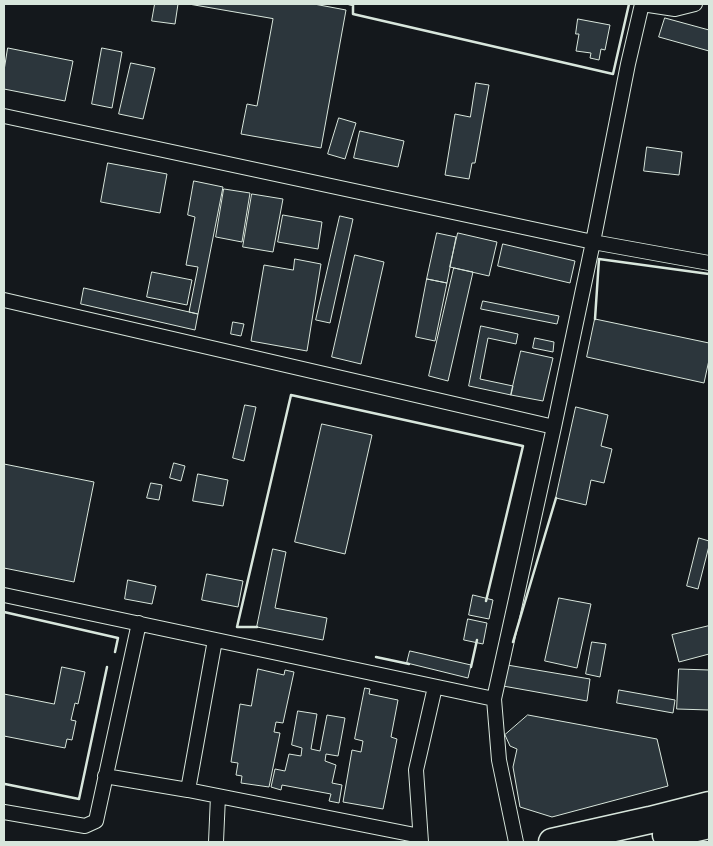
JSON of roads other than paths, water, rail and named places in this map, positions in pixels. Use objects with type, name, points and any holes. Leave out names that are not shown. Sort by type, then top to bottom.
[{"type":"highway","points":[[552,842],[709,805]]},
{"type":"highway","points":[[631,842],[709,824]]},
{"type":"street","points":[[516,842],[499,760],[494,699],[554,428],[628,64],[642,4],[675,9],[695,4]]},
{"type":"street","points":[[4,116],[593,242],[709,263]]},
{"type":"street","points":[[4,300],[554,428]]},
{"type":"street","points":[[4,595],[494,699]]},
{"type":"street","points":[[4,812],[85,826],[96,821],[139,623]]},
{"type":"street","points":[[188,790],[215,640]]},
{"type":"street","points":[[105,776],[188,790],[421,839],[416,770],[435,687]]},
{"type":"street","points":[[216,842],[218,796]]}]
